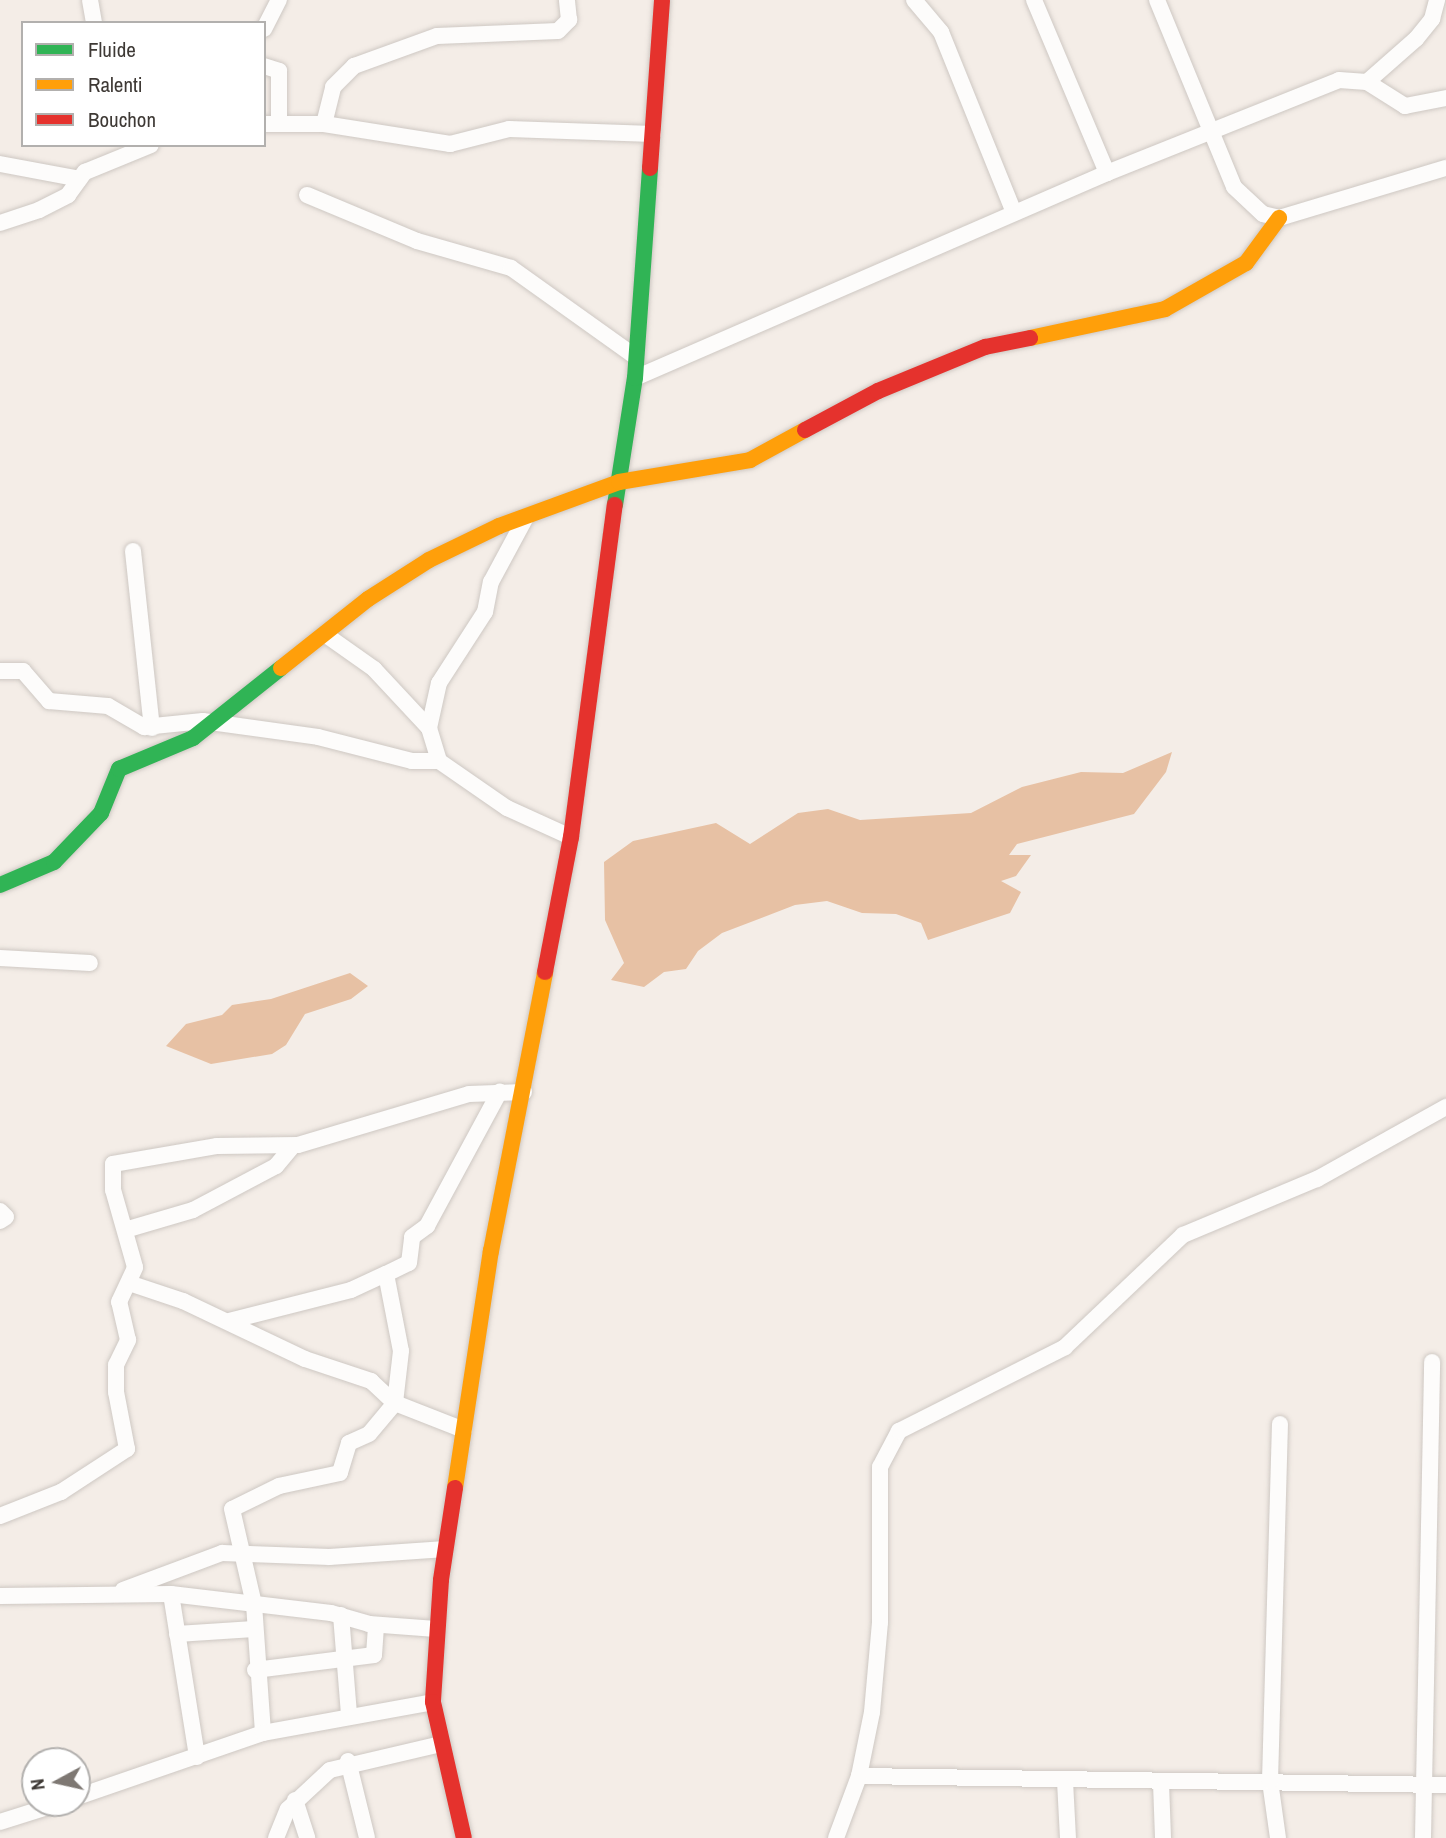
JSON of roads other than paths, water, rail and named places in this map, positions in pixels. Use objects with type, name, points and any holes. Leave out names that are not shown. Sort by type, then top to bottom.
[{"type":"street","points":[[90,0],[94,21]]},
{"type":"street","points":[[266,25],[279,0]]},
{"type":"street","points":[[324,124],[333,87],[354,66],[437,36],[558,31],[569,20],[567,0]]},
{"type":"street","points":[[464,1838],[433,1702],[436,1629],[445,1549],[491,1251],[524,1093],[571,837],[635,378],[662,0]]},
{"type":"street","points":[[914,0],[941,32],[1014,213]]},
{"type":"street","points":[[1034,0],[1107,173]]},
{"type":"street","points":[[1157,0],[1234,187],[1263,214],[1279,218],[1446,168]]},
{"type":"street","points":[[1367,82],[1416,39],[1432,19],[1437,0]]},
{"type":"street","points":[[266,67],[279,71],[272,124],[324,124],[450,144],[509,129],[653,134]]},
{"type":"street","points":[[635,378],[1107,173],[1316,87],[1339,80],[1367,82],[1405,106],[1446,98]]},
{"type":"street","points":[[0,223],[68,195],[80,179],[118,155],[144,147]]},
{"type":"street","points":[[0,164],[80,179]]},
{"type":"street","points":[[307,195],[417,242],[511,268],[636,358]]},
{"type":"street","points":[[0,885],[54,862],[101,813],[119,769],[184,743],[429,560],[526,517],[619,482],[740,463],[878,391],[985,347],[1164,309],[1246,263],[1279,218]]},
{"type":"street","points":[[429,728],[439,683],[485,612],[491,582],[526,517]]},
{"type":"street","points":[[133,551],[152,728]]},
{"type":"street","points":[[326,635],[374,669],[429,728],[439,761]]},
{"type":"street","points":[[0,671],[27,673],[49,701],[108,706],[152,728],[211,723],[318,737],[412,761],[439,761],[507,808],[571,837]]},
{"type":"street","points":[[0,958],[90,963]]},
{"type":"street","points":[[0,1516],[61,1492],[127,1449],[116,1364],[128,1340],[121,1293],[132,1284],[135,1268],[109,1172],[113,1164],[217,1146],[293,1146],[469,1094],[500,1091],[524,1093]]},
{"type":"street","points":[[229,1321],[351,1290],[409,1263],[412,1237],[427,1226],[500,1091]]},
{"type":"street","points":[[836,1838],[859,1776],[872,1712],[880,1622],[880,1466],[899,1431],[1065,1346],[1183,1235],[1317,1180],[1446,1107]]},
{"type":"street","points":[[125,1230],[193,1210],[276,1166],[293,1146]]},
{"type":"street","points":[[0,1211],[6,1217],[0,1221]]},
{"type":"street","points":[[263,1733],[255,1670],[254,1604],[231,1515],[234,1506],[279,1486],[340,1474],[348,1443],[369,1434],[395,1403],[401,1351],[386,1274]]},
{"type":"street","points":[[132,1284],[229,1321],[305,1359],[372,1381],[395,1403],[464,1430]]},
{"type":"street","points":[[1423,1838],[1432,1362]]},
{"type":"street","points":[[1278,1838],[1270,1781],[1280,1424]]},
{"type":"street","points":[[122,1591],[210,1555],[242,1553],[330,1557],[445,1549]]},
{"type":"street","points":[[0,1596],[122,1591],[170,1594],[341,1615],[376,1625],[436,1629]]},
{"type":"street","points":[[170,1594],[197,1757]]},
{"type":"street","points":[[341,1615],[349,1715]]},
{"type":"street","points":[[255,1670],[377,1654],[376,1625]]},
{"type":"street","points":[[177,1634],[254,1629]]},
{"type":"street","points":[[91,1792],[263,1733],[349,1715],[433,1702]]},
{"type":"street","points":[[276,1838],[295,1800],[348,1761],[441,1744]]},
{"type":"street","points":[[348,1761],[367,1838]]},
{"type":"street","points":[[859,1776],[1161,1783],[1270,1781],[1446,1785]]},
{"type":"street","points":[[1065,1781],[1068,1838]]},
{"type":"street","points":[[1161,1783],[1163,1838]]},
{"type":"street","points":[[295,1800],[306,1838]]},
{"type":"street","points":[[0,1822],[21,1815]]}]
